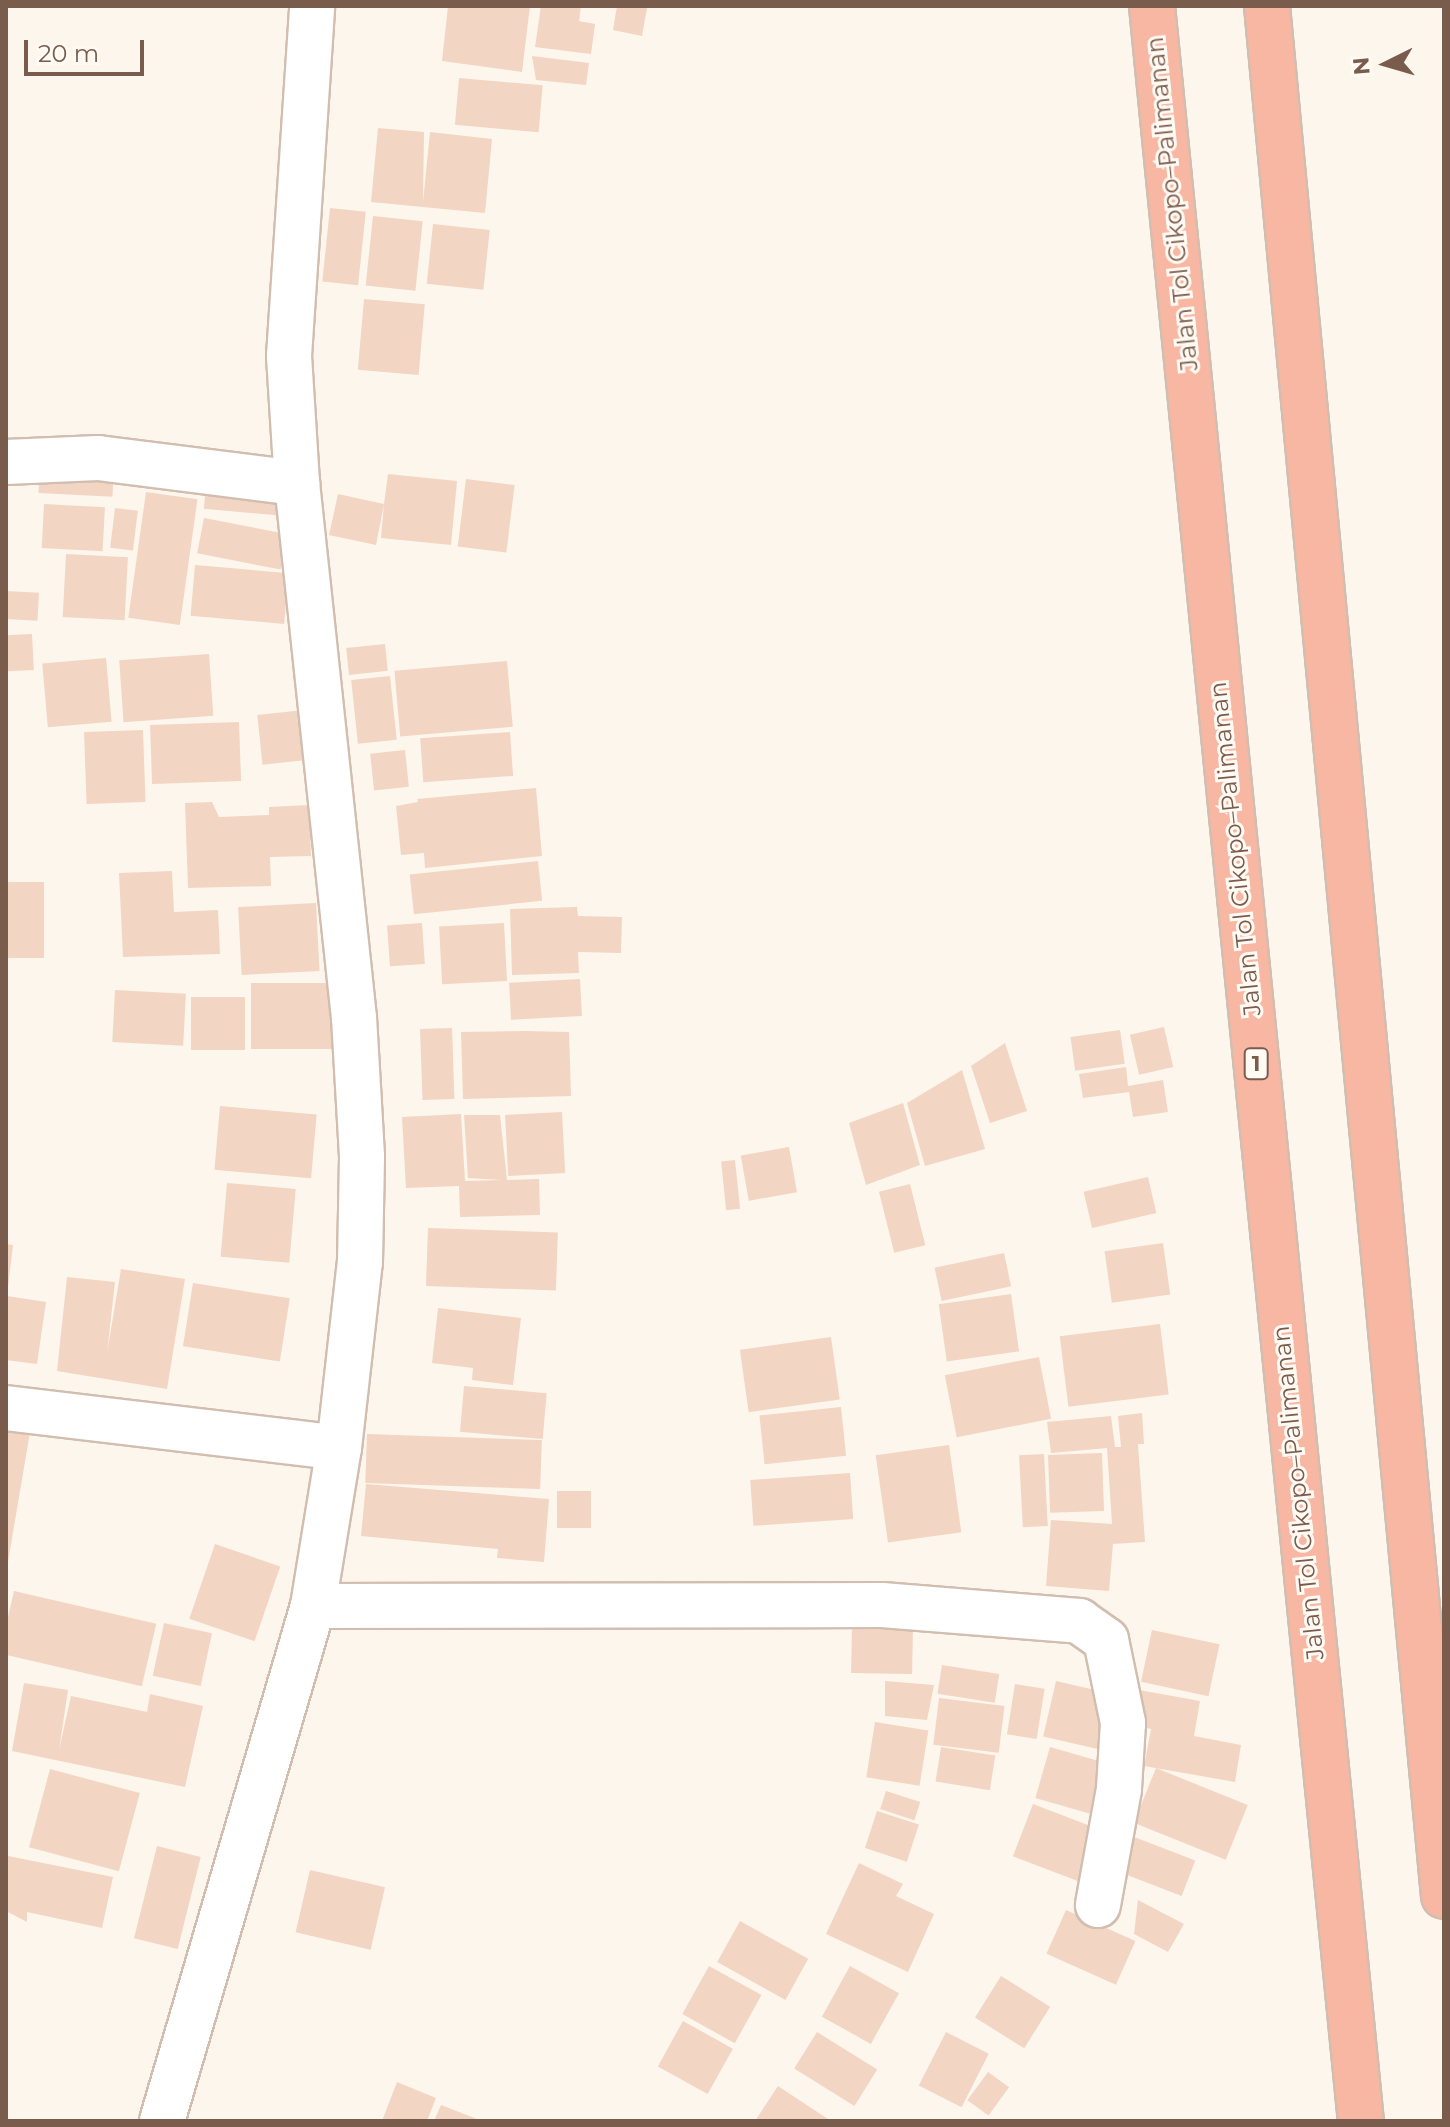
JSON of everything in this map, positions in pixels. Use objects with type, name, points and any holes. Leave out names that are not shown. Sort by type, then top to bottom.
[{"type":"highway","name":"Jalan Tol Cikopo–Palimanan","points":[[1152,6],[1361,2121]]},
{"type":"highway","points":[[1267,6],[1444,1896]]},
{"type":"street","points":[[162,2121],[313,1606],[339,1448],[360,1262],[362,1156],[354,1018],[297,483],[289,356],[312,6]]},
{"type":"street","points":[[6,462],[98,458],[297,483]]},
{"type":"street","points":[[6,1408],[339,1448]]},
{"type":"street","points":[[313,1606],[882,1605],[1079,1621],[1106,1640],[1123,1723],[1119,1789],[1098,1905]]},
{"type":"building","points":[[448,6],[530,6],[522,72],[442,61]]},
{"type":"building","points":[[541,6],[581,6],[579,21],[595,24],[591,54],[535,47]]},
{"type":"building","points":[[617,6],[647,8],[642,36],[613,30]]},
{"type":"building","points":[[532,56],[589,63],[586,85],[536,80]]},
{"type":"building","points":[[459,78],[543,85],[539,132],[455,125]]},
{"type":"building","points":[[378,128],[424,132],[423,202],[430,132],[492,139],[485,213],[371,202]]},
{"type":"building","points":[[330,208],[366,212],[358,285],[322,282]]},
{"type":"building","points":[[373,216],[423,221],[415,291],[366,286]]},
{"type":"building","points":[[433,224],[490,230],[483,290],[427,284]]},
{"type":"building","points":[[364,299],[425,304],[419,375],[358,370]]},
{"type":"building","points":[[41,445],[115,449],[112,497],[38,493]]},
{"type":"building","points":[[208,461],[287,468],[283,516],[204,509]]},
{"type":"building","points":[[388,474],[457,481],[451,545],[381,538]]},
{"type":"building","points":[[466,479],[515,485],[506,552],[458,546]]},
{"type":"building","points":[[146,492],[197,499],[180,625],[128,618]]},
{"type":"building","points":[[338,494],[384,504],[376,545],[329,535]]},
{"type":"building","points":[[44,504],[105,507],[103,551],[42,548]]},
{"type":"building","points":[[115,508],[138,511],[133,551],[110,548]]},
{"type":"building","points":[[204,518],[287,534],[281,570],[197,553]]},
{"type":"building","points":[[66,554],[128,557],[125,620],[63,617]]},
{"type":"building","points":[[195,565],[289,573],[284,624],[191,616]]},
{"type":"building","points":[[6,591],[39,593],[37,621],[6,619]]},
{"type":"building","points":[[32,634],[34,670],[8,671],[6,635]]},
{"type":"building","points":[[385,644],[388,671],[349,675],[346,648]]},
{"type":"building","points":[[209,654],[213,716],[124,722],[119,660]]},
{"type":"building","points":[[106,658],[112,722],[48,727],[42,664]]},
{"type":"building","points":[[507,661],[513,727],[400,737],[394,671]]},
{"type":"building","points":[[390,676],[397,740],[358,744],[351,680]]},
{"type":"building","points":[[304,710],[309,760],[262,765],[257,715]]},
{"type":"building","points":[[239,722],[241,781],[152,784],[150,725]]},
{"type":"building","points":[[143,730],[146,802],[87,804],[84,732]]},
{"type":"building","points":[[510,732],[513,776],[423,782],[420,738]]},
{"type":"building","points":[[405,750],[409,787],[374,790],[370,754]]},
{"type":"building","points":[[536,788],[542,856],[425,868],[424,853],[401,855],[396,806],[418,802],[417,799]]},
{"type":"building","points":[[212,802],[219,817],[269,815],[269,807],[309,805],[311,856],[270,857],[271,886],[188,888],[185,803]]},
{"type":"building","points":[[538,861],[542,901],[414,914],[410,874]]},
{"type":"building","points":[[172,871],[174,912],[218,910],[220,954],[123,957],[119,873]]},
{"type":"building","points":[[6,882],[44,882],[44,958],[6,958]]},
{"type":"building","points":[[316,903],[320,971],[242,975],[238,907]]},
{"type":"building","points":[[577,907],[578,916],[622,917],[621,953],[578,952],[579,973],[512,975],[510,909]]},
{"type":"building","points":[[422,923],[425,964],[390,966],[387,925]]},
{"type":"building","points":[[504,923],[507,981],[442,984],[439,926]]},
{"type":"building","points":[[580,979],[582,1016],[511,1020],[509,983]]},
{"type":"building","points":[[251,983],[340,983],[340,1049],[251,1049]]},
{"type":"building","points":[[115,990],[186,994],[183,1046],[112,1042]]},
{"type":"building","points":[[191,997],[245,997],[245,1050],[191,1050]]},
{"type":"building","points":[[1164,1027],[1173,1067],[1139,1075],[1130,1035]]},
{"type":"building","points":[[452,1028],[454,1099],[422,1100],[420,1029]]},
{"type":"building","points":[[1120,1030],[1125,1064],[1075,1071],[1070,1037]]},
{"type":"building","points":[[461,1032],[569,1032],[571,1096],[463,1099]]},
{"type":"building","points":[[1005,1043],[1027,1111],[990,1123],[971,1066]]},
{"type":"building","points":[[1126,1067],[1128,1086],[1163,1080],[1168,1112],[1133,1117],[1129,1092],[1083,1098],[1079,1074]]},
{"type":"building","points":[[962,1070],[985,1149],[925,1166],[907,1103]]},
{"type":"building","points":[[903,1103],[920,1165],[866,1185],[849,1123]]},
{"type":"building","points":[[220,1106],[317,1114],[311,1178],[214,1170]]},
{"type":"building","points":[[562,1112],[565,1173],[508,1176],[505,1115]]},
{"type":"building","points":[[461,1114],[465,1181],[501,1180],[468,1178],[464,1115],[500,1115],[507,1180],[539,1179],[540,1215],[460,1217],[459,1186],[406,1188],[402,1117]]},
{"type":"building","points":[[789,1147],[797,1192],[749,1201],[741,1156]]},
{"type":"building","points":[[735,1160],[740,1209],[726,1210],[721,1161]]},
{"type":"building","points":[[1148,1177],[1156,1213],[1092,1228],[1084,1192]]},
{"type":"building","points":[[227,1183],[296,1189],[289,1263],[221,1257]]},
{"type":"building","points":[[910,1184],[925,1245],[894,1253],[879,1192]]},
{"type":"building","points":[[428,1228],[558,1233],[556,1291],[426,1286]]},
{"type":"building","points":[[1163,1243],[1170,1294],[1112,1303],[1105,1251]]},
{"type":"building","points":[[6,1244],[13,1245],[7,1296],[46,1302],[37,1364],[6,1360]]},
{"type":"building","points":[[1004,1253],[1011,1286],[942,1301],[935,1268]]},
{"type":"building","points":[[121,1269],[185,1279],[167,1389],[57,1371],[67,1277],[115,1282],[107,1353]]},
{"type":"building","points":[[193,1283],[290,1298],[280,1362],[183,1346]]},
{"type":"building","points":[[1011,1294],[1019,1351],[947,1362],[939,1304]]},
{"type":"building","points":[[438,1308],[521,1318],[513,1385],[472,1380],[473,1368],[432,1363]]},
{"type":"building","points":[[1160,1324],[1169,1394],[1068,1407],[1060,1336]]},
{"type":"building","points":[[831,1337],[840,1399],[749,1412],[740,1350]]},
{"type":"building","points":[[1039,1357],[1051,1419],[957,1437],[945,1375]]},
{"type":"building","points":[[464,1386],[547,1393],[543,1439],[460,1432]]},
{"type":"building","points":[[841,1407],[846,1456],[765,1464],[759,1416]]},
{"type":"building","points":[[1142,1413],[1144,1444],[1138,1444],[1145,1542],[1113,1544],[1109,1591],[1046,1586],[1051,1520],[1112,1524],[1107,1448],[1051,1453],[1047,1422],[1111,1416],[1115,1447],[1121,1447],[1118,1416]]},
{"type":"building","points":[[6,1427],[30,1432],[8,1562],[6,1562]]},
{"type":"building","points":[[367,1434],[542,1440],[540,1489],[365,1483]]},
{"type":"building","points":[[949,1445],[961,1532],[888,1542],[876,1455]]},
{"type":"building","points":[[1102,1453],[1104,1511],[1050,1513],[1048,1455]]},
{"type":"building","points":[[1044,1454],[1048,1526],[1023,1527],[1019,1455]]},
{"type":"building","points":[[850,1473],[853,1519],[753,1526],[750,1480]]},
{"type":"building","points":[[366,1484],[549,1499],[544,1562],[497,1558],[498,1549],[361,1536]]},
{"type":"building","points":[[557,1491],[591,1491],[591,1528],[557,1528]]},
{"type":"building","points":[[215,1544],[280,1566],[255,1641],[189,1619]]},
{"type":"building","points":[[14,1591],[156,1624],[142,1686],[6,1655],[6,1626]]},
{"type":"building","points":[[164,1623],[212,1633],[201,1686],[153,1676]]},
{"type":"building","points":[[852,1623],[913,1624],[912,1674],[851,1673]]},
{"type":"building","points":[[1152,1630],[1219,1644],[1208,1696],[1141,1682]]},
{"type":"building","points":[[942,1665],[999,1674],[995,1703],[937,1694]]},
{"type":"building","points":[[885,1681],[934,1685],[927,1720],[885,1716]]},
{"type":"building","points":[[1056,1681],[1112,1694],[1099,1749],[1043,1737]]},
{"type":"building","points":[[24,1683],[68,1690],[59,1750],[71,1696],[147,1712],[150,1694],[203,1706],[185,1787],[12,1751]]},
{"type":"building","points":[[1015,1684],[1045,1689],[1037,1739],[1007,1734]]},
{"type":"building","points":[[1139,1690],[1200,1701],[1194,1736],[1241,1745],[1235,1782],[1144,1766],[1151,1729],[1133,1725]]},
{"type":"building","points":[[939,1698],[1005,1706],[999,1753],[933,1745]]},
{"type":"building","points":[[875,1722],[928,1730],[920,1786],[866,1777]]},
{"type":"building","points":[[941,1747],[995,1756],[990,1790],[936,1782]]},
{"type":"building","points":[[1050,1747],[1113,1765],[1099,1816],[1035,1798]]},
{"type":"building","points":[[1156,1768],[1248,1805],[1226,1860],[1134,1823]]},
{"type":"building","points":[[50,1769],[140,1793],[119,1871],[29,1847]]},
{"type":"building","points":[[886,1791],[920,1802],[914,1820],[880,1809]]},
{"type":"building","points":[[1033,1804],[1098,1829],[1078,1881],[1013,1856]]},
{"type":"building","points":[[877,1811],[919,1825],[907,1862],[865,1848]]},
{"type":"building","points":[[1129,1835],[1195,1860],[1182,1896],[1115,1870]]},
{"type":"building","points":[[157,1846],[201,1857],[178,1949],[134,1938]]},
{"type":"building","points":[[8,1856],[113,1877],[102,1928],[27,1912],[27,1922],[6,1911]]},
{"type":"building","points":[[859,1863],[903,1884],[896,1896],[934,1914],[908,1972],[826,1934]]},
{"type":"building","points":[[310,1870],[385,1887],[371,1950],[296,1932]]},
{"type":"building","points":[[1138,1900],[1184,1924],[1168,1952],[1134,1934]]},
{"type":"building","points":[[1066,1910],[1135,1941],[1116,1985],[1046,1954]]},
{"type":"building","points":[[740,1921],[808,1959],[785,2000],[717,1962]]},
{"type":"building","points":[[709,1966],[761,1995],[735,2043],[682,2014]]},
{"type":"building","points":[[850,1966],[899,1993],[871,2044],[822,2017]]},
{"type":"building","points":[[1001,1976],[1050,2007],[1024,2048],[975,2018]]},
{"type":"building","points":[[683,2021],[733,2049],[708,2094],[658,2066]]},
{"type":"building","points":[[817,2032],[877,2070],[854,2106],[794,2068]]},
{"type":"building","points":[[946,2032],[989,2054],[962,2107],[919,2085]]},
{"type":"building","points":[[988,2072],[1009,2087],[988,2116],[967,2100]]},
{"type":"building","points":[[397,2082],[436,2098],[427,2121],[382,2121]]},
{"type":"building","points":[[778,2086],[831,2121],[755,2121]]},
{"type":"building","points":[[441,2105],[482,2121],[434,2121]]}]
